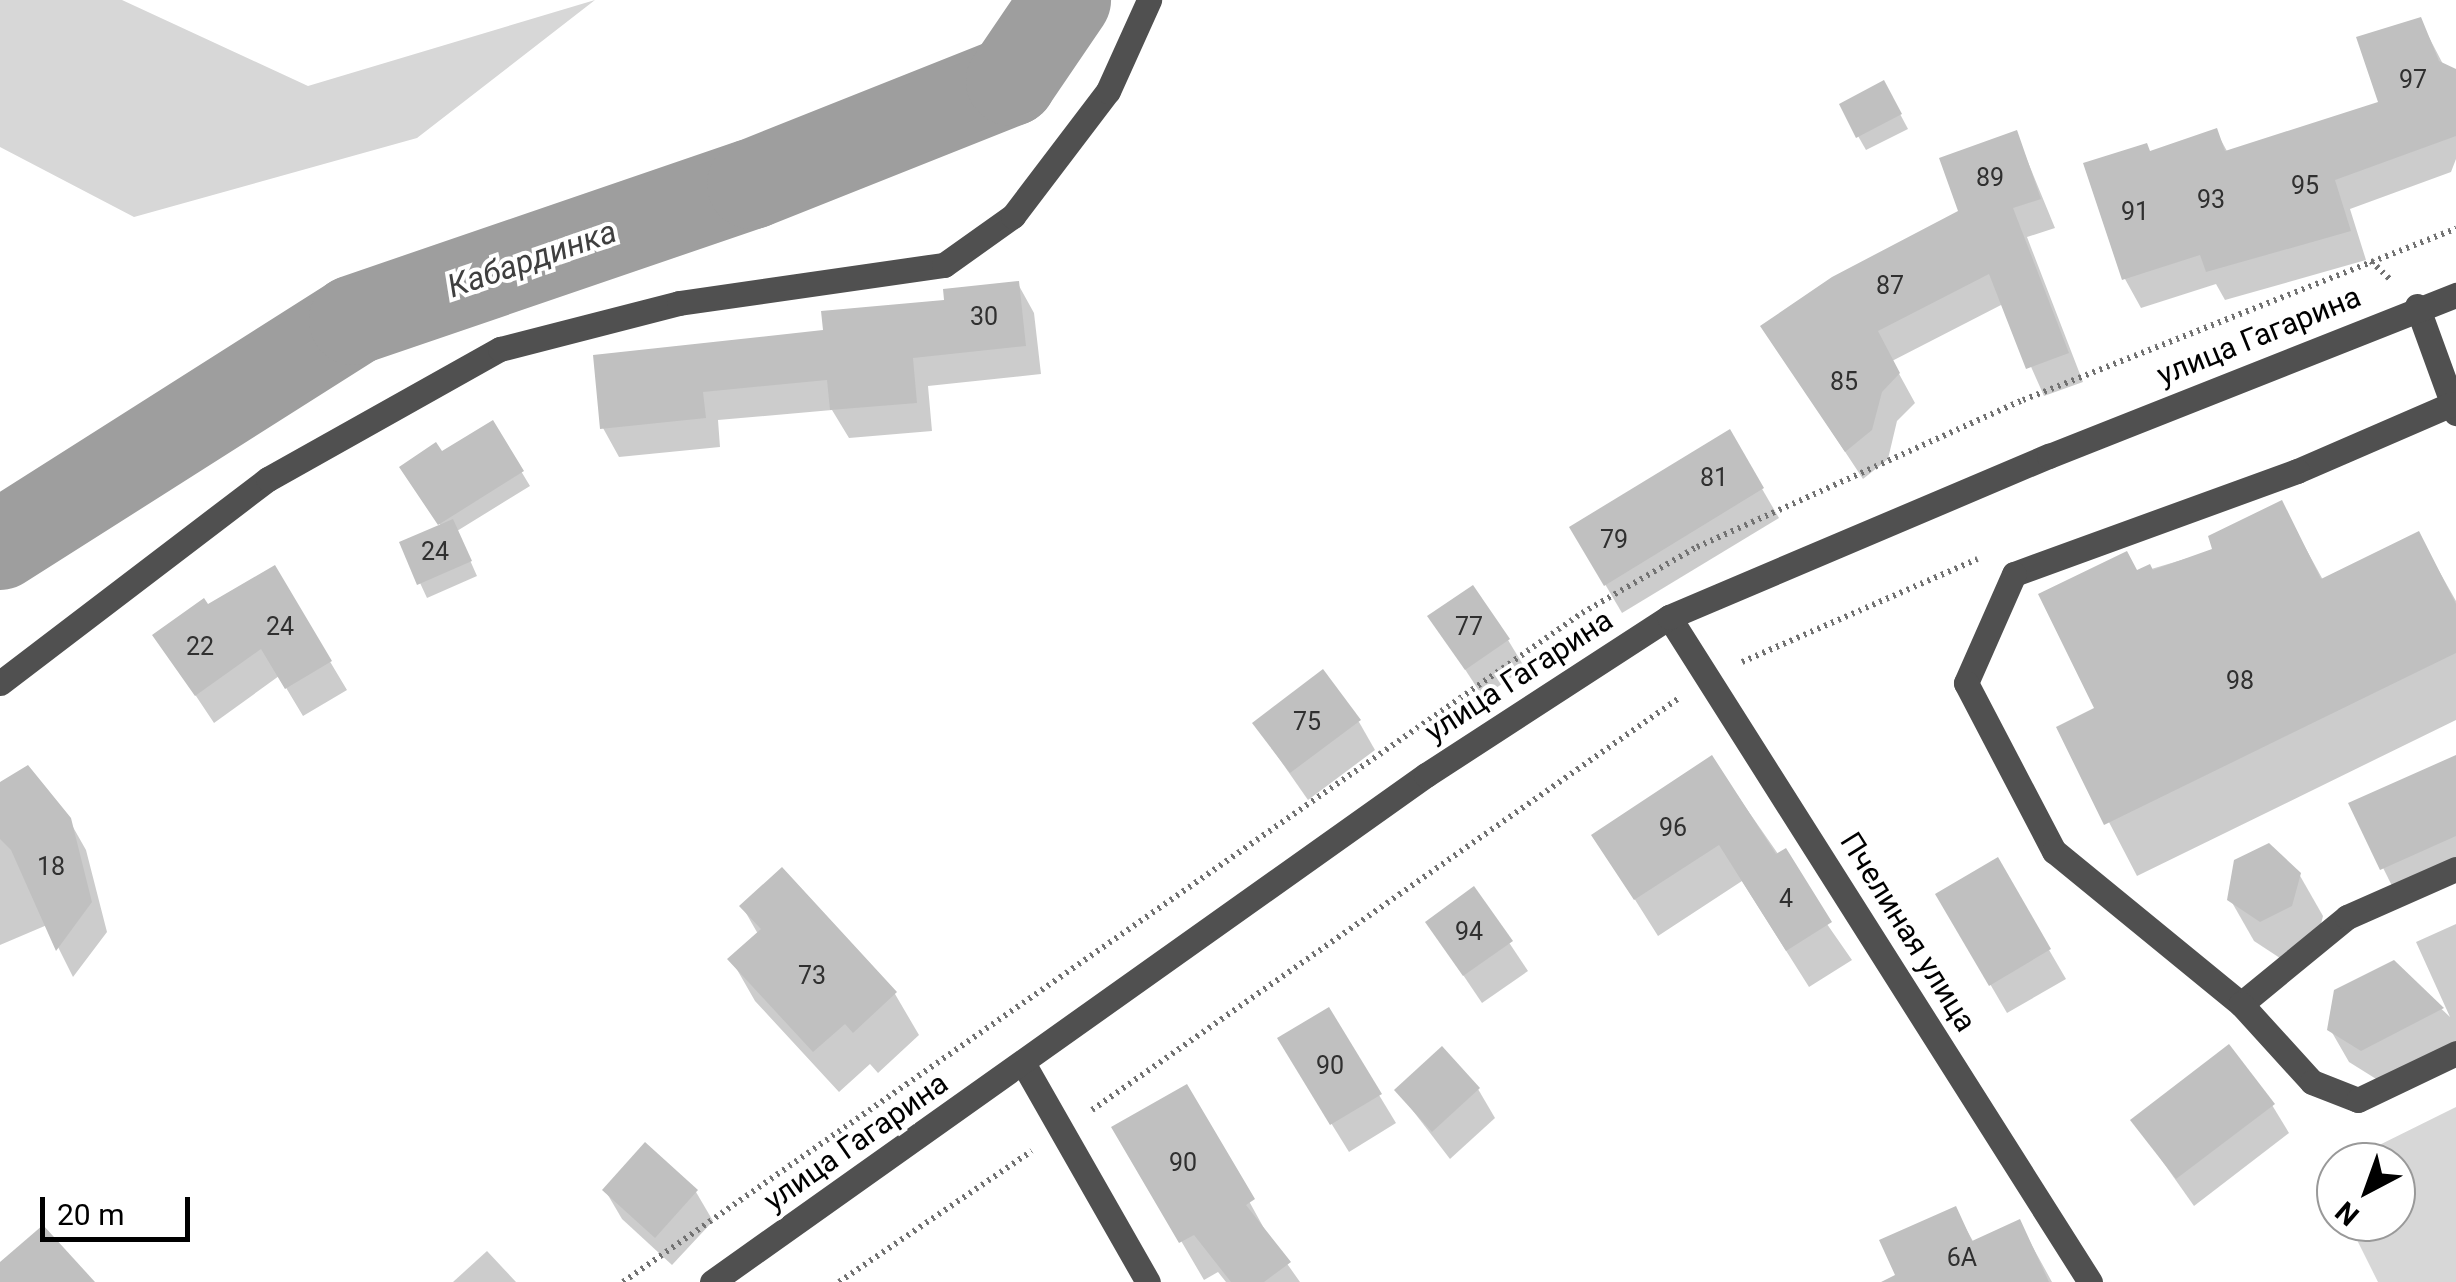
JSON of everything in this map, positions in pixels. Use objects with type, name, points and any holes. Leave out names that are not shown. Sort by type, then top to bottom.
[{"type":"street","points":[[0,683],[268,479],[500,348],[678,303],[944,266],[1013,216],[1108,91],[1149,0]]},
{"type":"street","name":"улица Гагарина","points":[[712,1282],[1426,776],[1669,617],[2417,306],[2456,295]]},
{"type":"street","points":[[2417,306],[2454,409],[2014,574],[1966,683],[2054,851],[2241,1004],[2312,1082],[2358,1100],[2456,1052]]},
{"type":"street","name":"Пчелиная улица","points":[[1669,617],[2090,1282]]},
{"type":"street","points":[[2241,1004],[2348,916],[2456,869]]},
{"type":"street","points":[[1024,1063],[1148,1282]]},
{"type":"path","points":[[839,1282],[1063,1130],[1708,678],[1990,554]]},
{"type":"shaded area","points":[[0,0],[122,0],[308,86],[595,0],[417,138],[134,217],[0,147]]},
{"type":"shaded area","points":[[2456,1107],[2456,1282],[2378,1282],[2358,1242],[2416,1242],[2416,1142],[2385,1142]]},
{"type":"building","points":[[2421,17],[2439,61],[2456,69],[2456,136],[2335,180],[2351,231],[2206,272],[2200,255],[2122,280],[2083,163],[2147,143],[2150,151],[2217,128],[2225,151],[2378,102],[2356,37]]},
{"type":"building","points":[[1884,80],[1902,114],[1856,138],[1839,104]]},
{"type":"building","points":[[2017,130],[2041,199],[2013,208],[2069,353],[2026,369],[1989,274],[1878,331],[1900,373],[1882,392],[1872,430],[1845,452],[1760,326],[1832,277],[1958,211],[1939,158]]},
{"type":"building","points":[[1019,281],[1026,346],[913,358],[917,403],[830,410],[827,380],[703,392],[706,418],[600,429],[593,355],[823,330],[821,311],[944,300],[943,289]]},
{"type":"building","points":[[493,420],[524,471],[438,525],[399,467],[436,442],[442,451]]},
{"type":"building","points":[[1730,429],[1764,488],[1604,586],[1569,527]]},
{"type":"building","points":[[2282,500],[2321,579],[2419,531],[2456,604],[2456,653],[2104,825],[2056,727],[2094,708],[2038,594],[2127,551],[2137,570],[2150,564],[2153,570],[2212,549],[2208,536]]},
{"type":"building","points":[[453,519],[472,561],[417,585],[399,542]]},
{"type":"building","points":[[275,565],[332,661],[285,689],[261,649],[195,696],[152,635],[204,598],[208,604]]},
{"type":"building","points":[[1473,585],[1510,639],[1465,670],[1427,616]]},
{"type":"building","points":[[1323,669],[1361,720],[1290,773],[1252,723]]},
{"type":"building","points":[[1712,755],[1776,854],[1786,848],[1832,922],[1786,951],[1719,845],[1634,900],[1591,835]]},
{"type":"building","points":[[2456,755],[2456,836],[2380,870],[2348,803]]},
{"type":"building","points":[[28,765],[71,818],[92,902],[56,951],[11,850],[0,839],[0,782]]},
{"type":"building","points":[[2269,843],[2301,873],[2292,906],[2260,922],[2227,900],[2234,860]]},
{"type":"building","points":[[1998,857],[2051,949],[1989,986],[1935,894]]},
{"type":"building","points":[[782,867],[897,992],[853,1033],[845,1024],[813,1052],[727,959],[761,929],[739,906]]},
{"type":"building","points":[[1474,886],[1513,941],[1463,976],[1425,922]]},
{"type":"building","points":[[2394,960],[2444,1008],[2361,1051],[2327,1030],[2334,990]]},
{"type":"building","points":[[1329,1007],[1382,1094],[1330,1125],[1277,1038]]},
{"type":"building","points":[[2229,1044],[2275,1104],[2176,1179],[2130,1120]]},
{"type":"building","points":[[1442,1046],[1480,1088],[1432,1132],[1394,1090]]},
{"type":"building","points":[[1187,1084],[1255,1199],[1246,1205],[1291,1262],[1264,1282],[1231,1282],[1194,1235],[1179,1243],[1111,1127]]},
{"type":"building","points":[[645,1142],[698,1190],[655,1238],[602,1190]]},
{"type":"building","points":[[1956,1206],[1972,1241],[2020,1219],[2049,1282],[1881,1282],[1895,1275],[1879,1240]]},
{"type":"building","points":[[43,1225],[95,1282],[0,1282],[0,1262]]},
{"type":"waterway","name":"Кабардинка","points":[[0,545],[354,320],[752,184],[1011,81],[1066,0]]}]
